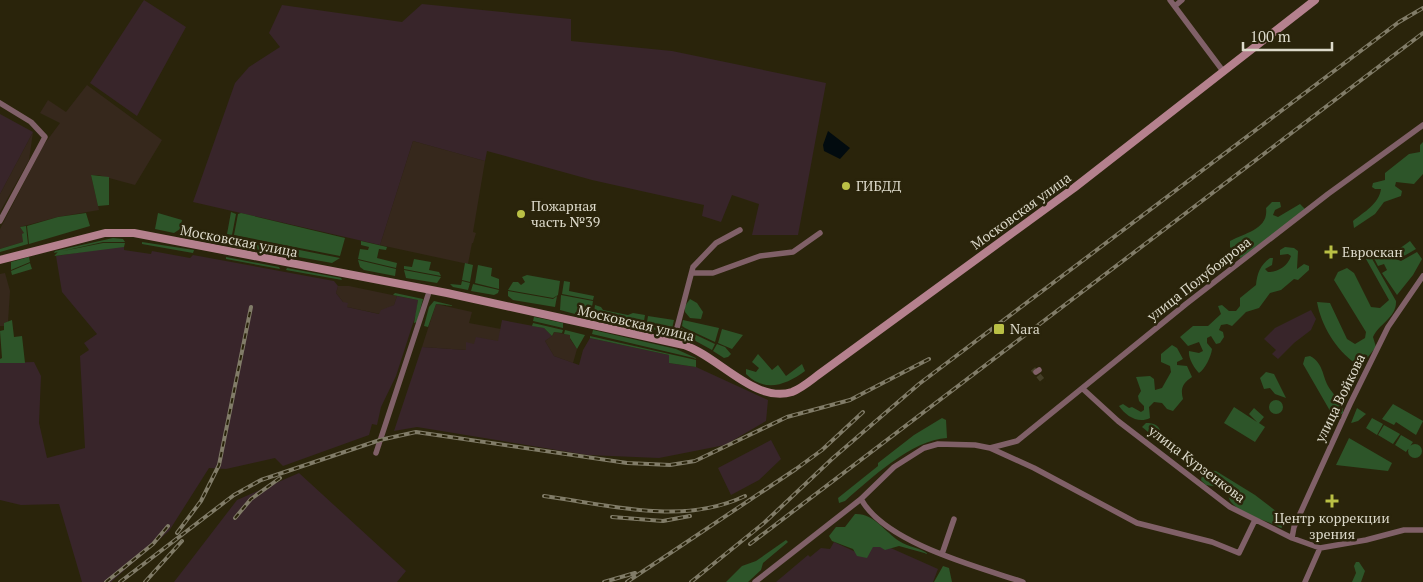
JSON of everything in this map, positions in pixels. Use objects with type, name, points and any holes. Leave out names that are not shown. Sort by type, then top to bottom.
[{"type":"main road","name":"Московская улица","points":[[0,260],[94,235],[126,232],[430,289],[674,343],[703,353],[761,391],[777,394],[795,390],[1074,188],[1307,4],[1315,0]]},
{"type":"street","points":[[1170,0],[1223,71]]},
{"type":"street","points":[[1175,6],[1182,0]]},
{"type":"street","points":[[0,103],[31,122],[45,138],[0,221]]},
{"type":"street","name":"улица Полубоярова","points":[[990,448],[1017,441],[1084,389],[1209,286],[1328,194],[1423,124]]},
{"type":"street","points":[[674,343],[693,267],[716,244],[740,230]]},
{"type":"street","points":[[692,273],[714,273],[760,256],[793,252],[820,233]]},
{"type":"street","name":"улица Войкова","points":[[1292,538],[1294,527],[1326,456],[1388,327],[1423,276]]},
{"type":"street","points":[[376,453],[430,289]]},
{"type":"street","name":"улица Курзенкова","points":[[1084,389],[1118,421],[1230,507],[1292,538],[1320,548],[1366,540],[1404,530],[1423,530]]},
{"type":"street","points":[[755,582],[861,499],[894,467],[924,448],[938,444],[975,445],[990,448],[1034,468],[1137,523],[1212,542],[1239,554],[1255,520]]},
{"type":"street","points":[[861,499],[866,510],[906,538],[942,554],[1023,582]]},
{"type":"street","points":[[942,554],[954,519]]},
{"type":"street","points":[[1305,582],[1320,548]]},
{"type":"shaded area","points":[[144,0],[186,27],[137,116],[90,83]]},
{"type":"shaded area","points":[[422,4],[571,19],[571,41],[672,51],[826,83],[798,235],[752,235],[759,204],[732,195],[721,222],[702,216],[704,205],[592,180],[487,151],[485,161],[413,141],[380,245],[193,202],[235,83],[249,67],[280,47],[269,33],[282,5],[402,22]]},
{"type":"shaded area","points":[[87,85],[162,140],[135,185],[98,175],[91,175],[99,210],[58,217],[20,227],[25,234],[23,242],[0,249],[0,229],[43,146],[60,123],[40,113],[48,100],[66,112]]},
{"type":"shaded area","points":[[0,114],[33,132],[0,194]]},
{"type":"shaded area","points":[[828,131],[850,148],[840,159],[824,151],[823,145]]},
{"type":"shaded area","points":[[33,132],[29,160],[0,212],[0,194]]},
{"type":"shaded area","points":[[413,141],[485,161],[473,232],[476,233],[468,264],[380,245]]},
{"type":"shaded area","points":[[124,247],[124,250],[151,254],[152,251],[190,258],[193,255],[334,281],[338,286],[336,293],[343,302],[348,303],[347,307],[379,314],[381,310],[394,305],[397,296],[418,300],[416,314],[396,376],[381,407],[377,425],[372,424],[369,435],[283,466],[275,458],[226,469],[209,468],[169,531],[111,582],[82,582],[59,504],[21,505],[0,500],[0,363],[34,362],[41,376],[39,423],[47,458],[85,448],[80,356],[89,350],[84,343],[97,334],[62,292],[56,256]]},
{"type":"shaded area","points":[[5,273],[10,291],[8,322],[4,323],[4,326],[0,326],[0,274]]},
{"type":"shaded area","points":[[338,286],[349,286],[397,296],[394,305],[380,314],[347,307],[336,293]]},
{"type":"shaded area","points":[[436,304],[472,312],[469,323],[501,329],[499,341],[475,344],[466,350],[422,347]]},
{"type":"shaded area","points":[[1311,310],[1316,319],[1311,330],[1278,359],[1272,354],[1276,350],[1264,339],[1275,328]]},
{"type":"shaded area","points":[[502,320],[544,328],[552,336],[545,341],[554,356],[579,365],[583,350],[590,338],[669,355],[669,363],[696,367],[768,400],[766,421],[725,445],[659,458],[587,455],[417,427],[394,431],[422,347],[466,350],[466,342],[474,344],[476,337],[498,341]]},
{"type":"shaded area","points":[[554,332],[570,335],[570,339],[577,349],[573,363],[554,356],[545,341]]},
{"type":"shaded area","points":[[771,440],[781,459],[759,480],[731,495],[718,468]]},
{"type":"shaded area","points":[[299,473],[406,571],[397,582],[174,582],[237,500]]},
{"type":"shaded area","points":[[866,537],[938,569],[933,582],[776,582],[808,555],[810,557],[821,548],[830,549],[834,542],[860,554]]},
{"type":"green space","points":[[1423,142],[1423,174],[1414,184],[1396,182],[1395,186],[1402,191],[1401,196],[1384,202],[1375,214],[1354,228],[1353,221],[1370,207],[1380,194],[1381,189],[1372,187],[1373,183],[1385,180],[1385,173],[1409,154],[1420,152],[1420,145]]},
{"type":"green space","points":[[91,175],[109,177],[109,205],[98,206]]},
{"type":"green space","points":[[1272,202],[1280,202],[1281,207],[1275,210],[1273,215],[1278,217],[1300,204],[1305,209],[1250,253],[1240,258],[1230,247],[1230,241],[1260,226],[1266,215],[1266,208]]},
{"type":"green space","points":[[231,212],[236,214],[232,235],[227,234]]},
{"type":"green space","points":[[86,213],[90,226],[29,244],[27,226],[58,217]]},
{"type":"green space","points":[[158,213],[182,220],[180,229],[174,233],[155,229]]},
{"type":"green space","points":[[241,213],[345,238],[340,256],[234,235],[238,214]]},
{"type":"green space","points":[[26,226],[28,244],[0,252],[0,249],[23,242],[22,234],[24,233],[20,227]]},
{"type":"green space","points":[[216,233],[232,236],[230,244],[217,241]]},
{"type":"green space","points":[[233,237],[340,258],[332,263],[232,245]]},
{"type":"green space","points":[[113,238],[123,239],[125,242],[103,242],[54,253],[55,251]]},
{"type":"green space","points":[[361,241],[387,247],[386,250],[379,249],[377,258],[397,263],[396,268],[358,259],[360,249],[368,250],[369,247],[361,245]]},
{"type":"green space","points":[[1410,241],[1416,249],[1404,256],[1399,249]]},
{"type":"green space","points":[[142,242],[194,250],[193,253],[142,244]]},
{"type":"green space","points":[[103,243],[125,243],[124,247],[54,256],[58,252]]},
{"type":"green space","points":[[1285,247],[1294,248],[1298,251],[1297,269],[1304,264],[1309,266],[1309,270],[1298,280],[1294,279],[1281,290],[1270,293],[1259,308],[1246,312],[1232,326],[1227,324],[1221,325],[1219,330],[1223,332],[1224,337],[1220,343],[1216,344],[1211,336],[1207,338],[1207,343],[1212,349],[1209,359],[1199,373],[1189,357],[1189,351],[1199,353],[1203,351],[1199,342],[1188,346],[1180,337],[1193,326],[1208,326],[1221,314],[1218,306],[1222,305],[1229,311],[1236,311],[1240,306],[1240,298],[1256,285],[1260,270],[1270,258],[1273,258],[1272,265],[1265,269],[1268,272],[1279,270],[1288,263],[1291,256],[1288,254],[1280,255],[1280,250]]},
{"type":"green space","points":[[1417,252],[1422,259],[1413,275],[1397,295],[1382,273],[1387,270],[1384,264],[1378,266],[1373,256],[1382,254],[1401,261]]},
{"type":"green space","points":[[1367,256],[1371,257],[1396,301],[1396,307],[1391,316],[1373,337],[1376,347],[1367,358],[1355,363],[1348,358],[1330,336],[1317,302],[1330,303],[1347,339],[1355,344],[1365,338],[1366,332],[1334,280],[1338,272],[1347,268],[1354,273],[1371,307],[1380,308],[1389,300],[1366,259]]},
{"type":"green space","points":[[29,257],[30,262],[11,270],[11,262]]},
{"type":"green space","points":[[226,257],[279,267],[280,269],[226,259]]},
{"type":"green space","points":[[414,259],[431,262],[429,270],[439,272],[441,276],[404,269],[404,266],[412,267]]},
{"type":"green space","points":[[358,260],[396,269],[395,276],[364,270],[360,267]]},
{"type":"green space","points":[[30,263],[32,269],[12,275],[11,271]]},
{"type":"green space","points":[[465,263],[473,265],[470,282],[462,280]]},
{"type":"green space","points":[[478,265],[492,268],[491,276],[499,279],[499,289],[475,283]]},
{"type":"green space","points":[[287,268],[341,278],[342,280],[286,270]]},
{"type":"green space","points":[[404,270],[441,277],[437,283],[406,278]]},
{"type":"green space","points":[[527,275],[560,281],[558,295],[553,298],[508,290],[513,282],[518,282],[521,285],[525,282],[522,277]]},
{"type":"green space","points":[[462,281],[470,283],[468,290],[453,287],[450,284],[461,285]]},
{"type":"green space","points":[[564,281],[570,282],[569,291],[594,296],[593,300],[562,294]]},
{"type":"green space","points":[[473,284],[499,290],[494,295],[471,291]]},
{"type":"green space","points":[[508,291],[553,299],[557,296],[555,307],[513,300],[508,296]]},
{"type":"green space","points":[[395,293],[423,299],[417,322],[414,323],[418,300],[393,295]]},
{"type":"green space","points":[[561,295],[593,301],[590,318],[560,310]]},
{"type":"green space","points":[[690,299],[697,303],[703,312],[701,319],[690,318],[685,312],[685,306]]},
{"type":"green space","points":[[434,301],[455,306],[436,304],[428,327],[424,326],[429,307]]},
{"type":"green space","points":[[595,305],[603,310],[628,315],[633,313],[645,315],[643,327],[593,319]]},
{"type":"green space","points":[[648,316],[674,320],[671,333],[646,328]]},
{"type":"green space","points":[[534,317],[563,323],[563,328],[533,321]]},
{"type":"green space","points":[[12,320],[14,337],[22,336],[25,363],[0,363],[2,358],[0,331],[4,330],[4,323]]},
{"type":"green space","points":[[683,320],[719,328],[715,342],[682,326]]},
{"type":"green space","points":[[533,323],[563,330],[562,333],[554,332],[552,336],[544,328],[532,326]]},
{"type":"green space","points":[[681,328],[715,344],[712,350],[681,333]]},
{"type":"green space","points":[[722,329],[743,335],[732,349],[718,343]]},
{"type":"green space","points":[[565,330],[585,335],[577,349],[570,335],[564,334]]},
{"type":"green space","points":[[593,330],[676,349],[698,359],[592,334]]},
{"type":"green space","points":[[590,336],[696,360],[696,367],[669,363],[669,355],[590,338]]},
{"type":"green space","points":[[717,344],[725,347],[731,354],[724,358],[713,351]]},
{"type":"green space","points":[[1172,345],[1177,348],[1183,359],[1177,362],[1177,365],[1187,366],[1192,377],[1183,386],[1183,399],[1173,411],[1167,409],[1162,403],[1154,402],[1149,407],[1150,418],[1146,420],[1129,416],[1119,406],[1123,404],[1141,412],[1144,410],[1144,406],[1139,401],[1138,396],[1141,391],[1136,377],[1150,376],[1154,379],[1155,390],[1162,388],[1171,372],[1170,366],[1161,362],[1161,354]]},
{"type":"green space","points":[[758,354],[772,370],[778,365],[786,376],[802,364],[805,371],[783,383],[776,385],[761,384],[746,374],[746,369],[756,372],[759,368],[752,362]]},
{"type":"green space","points":[[1310,356],[1320,365],[1328,386],[1342,406],[1343,413],[1338,416],[1333,416],[1303,364],[1305,357]]},
{"type":"green space","points":[[1266,372],[1274,374],[1286,398],[1275,394],[1270,388],[1264,389],[1260,378]]},
{"type":"green space","points":[[1273,400],[1279,400],[1283,407],[1279,414],[1273,414],[1269,410],[1269,404]]},
{"type":"green space","points":[[1393,404],[1423,421],[1416,435],[1396,422],[1394,425],[1382,419]]},
{"type":"green space","points":[[1234,407],[1257,422],[1249,414],[1254,408],[1264,417],[1259,423],[1265,427],[1255,442],[1224,423]]},
{"type":"green space","points":[[1357,408],[1366,414],[1358,421],[1351,423]]},
{"type":"green space","points":[[942,418],[946,420],[947,438],[920,445],[906,453],[879,472],[845,501],[839,503],[838,498],[878,466],[878,463],[914,435]]},
{"type":"green space","points":[[1372,418],[1383,424],[1377,435],[1366,428]]},
{"type":"green space","points":[[1146,423],[1157,426],[1161,433],[1159,437],[1153,436],[1142,427]]},
{"type":"green space","points":[[1384,425],[1400,434],[1393,444],[1378,435]]},
{"type":"green space","points":[[1401,435],[1413,442],[1406,452],[1395,445]]},
{"type":"green space","points":[[1349,438],[1392,463],[1388,471],[1336,465]]},
{"type":"green space","points":[[1415,444],[1420,446],[1422,451],[1420,456],[1415,458],[1410,456],[1408,451],[1410,446]]},
{"type":"green space","points":[[1203,471],[1216,471],[1255,495],[1281,515],[1284,526],[1281,528],[1236,507],[1230,500],[1225,488],[1206,485],[1201,480]]},
{"type":"green space","points":[[855,514],[874,520],[899,541],[928,554],[899,546],[885,550],[880,547],[873,547],[867,558],[857,556],[853,549],[832,541],[829,536],[836,527],[845,527]]},
{"type":"green space","points":[[786,540],[788,542],[763,563],[761,570],[748,582],[726,582],[742,566],[756,561]]},
{"type":"green space","points":[[1356,562],[1359,562],[1365,571],[1361,582],[1352,582],[1356,573],[1354,566]]},
{"type":"green space","points":[[943,566],[949,568],[952,582],[934,582]]},
{"type":"tunnel","points":[[1033,369],[1044,382]]},
{"type":"railway","points":[[691,582],[764,523],[833,458],[919,384],[1399,22],[1423,8]]},
{"type":"railway","points":[[750,544],[1423,33]]},
{"type":"railway","points":[[177,533],[201,501],[219,465],[251,307]]},
{"type":"railway","points":[[120,582],[234,495],[261,480],[380,440],[416,432],[627,463],[670,465],[695,461],[787,417],[850,400],[929,359]]},
{"type":"railway","points":[[627,582],[796,469],[822,450],[863,412]]},
{"type":"railway","points":[[235,518],[251,499],[280,478]]},
{"type":"railway","points":[[544,496],[620,508],[671,512],[721,505],[745,496]]},
{"type":"railway","points":[[612,517],[663,521],[690,516]]},
{"type":"railway","points":[[106,582],[153,544],[168,526]]},
{"type":"railway","points":[[145,582],[182,541]]},
{"type":"railway","points":[[604,582],[635,573]]},
{"type":"place","name":"ГИБДД","points":[[846,186]]},
{"type":"place","name":"Пожарная часть №39","points":[[521,214]]},
{"type":"place","name":"Евроскан","points":[[1331,252]]},
{"type":"place","name":"Nara","points":[[999,329]]},
{"type":"place","name":"Центр коррекции зрения","points":[[1332,501]]}]
